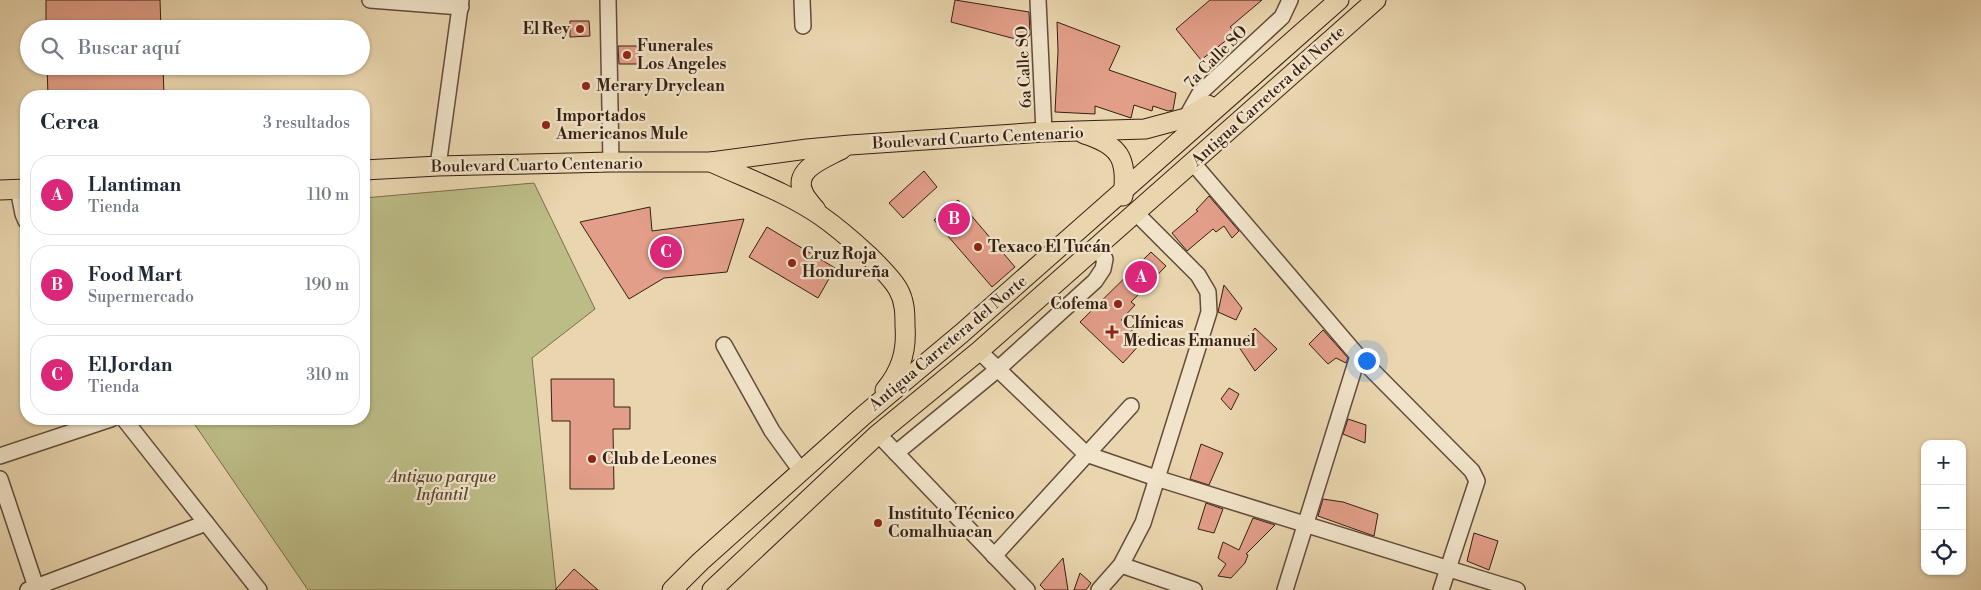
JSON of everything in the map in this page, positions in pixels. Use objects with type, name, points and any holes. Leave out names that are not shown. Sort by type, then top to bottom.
[{"type":"main road","name":"Antigua Carretera del Norte","points":[[672,590],[700,562],[864,415],[962,333],[1340,0]]},
{"type":"main road","name":"Antigua Carretera del Norte","points":[[712,590],[878,434],[980,351],[1376,0]]},
{"type":"main road","name":"Boulevard Cuarto Centenario","points":[[370,170],[438,166],[610,162],[711,162],[850,145],[1044,132],[1146,129],[1186,118],[1238,89]]},
{"type":"main road","points":[[1078,132],[1102,139],[1117,152],[1125,170],[1118,229]]},
{"type":"main road","points":[[820,215],[804,195],[802,179],[811,166],[850,145]]},
{"type":"main road","name":"Boulevard Cuarto Centenario","points":[[711,162],[799,202],[820,215],[844,232],[878,265],[898,289],[904,304],[906,335],[903,358],[896,378],[864,415]]},
{"type":"street","points":[[370,0],[461,3],[438,166]]},
{"type":"street","points":[[608,0],[610,162]]},
{"type":"street","points":[[802,0],[803,26]]},
{"type":"street","name":"6a Calle SO","points":[[1038,0],[1044,132]]},
{"type":"street","name":"7a Calle SO","points":[[1186,118],[1200,93],[1282,17],[1290,0]]},
{"type":"street","points":[[1193,163],[1358,356],[1472,471],[1477,481],[1441,590]]},
{"type":"street","points":[[15,190],[20,205]]},
{"type":"street","points":[[1099,590],[1121,565],[1143,523],[1209,312],[1208,292],[1198,275],[1136,213]]},
{"type":"street","points":[[896,453],[998,369],[1095,281],[1103,269],[1104,259],[1096,249]]},
{"type":"street","points":[[724,345],[772,431],[802,471]]},
{"type":"street","points":[[980,351],[1086,454],[1156,478],[1517,590]]},
{"type":"street","points":[[1285,590],[1358,356]]},
{"type":"street","points":[[994,556],[1131,406]]},
{"type":"street","points":[[0,456],[93,425]]},
{"type":"street","points":[[129,425],[259,590]]},
{"type":"street","points":[[878,434],[1027,590]]},
{"type":"street","points":[[0,479],[34,589],[206,522]]},
{"type":"street","points":[[1121,565],[1194,590]]},
{"type":"green space","name":"Antiguo parque Infantil","points":[[534,183],[595,309],[532,358],[556,590],[308,590],[195,425],[370,425],[370,197]]},
{"type":"building","points":[[46,0],[160,0],[161,20],[46,20]]},
{"type":"building","points":[[955,0],[1029,12],[1030,35],[1023,41],[951,22]]},
{"type":"building","points":[[1210,0],[1262,0],[1230,27],[1237,32],[1201,60],[1176,29]]},
{"type":"building","name":"El Rey","points":[[570,21],[589,21],[590,36],[570,37]]},
{"type":"building","points":[[1057,22],[1120,46],[1109,70],[1176,93],[1173,110],[1168,111],[1153,106],[1152,111],[1134,105],[1131,118],[1095,106],[1095,114],[1055,112],[1058,51]]},
{"type":"building","name":"Funerales Los Angeles","points":[[618,46],[637,46],[638,64],[619,64]]},
{"type":"building","points":[[47,75],[163,75],[164,90],[48,90]]},
{"type":"building","points":[[924,171],[937,187],[903,218],[889,203]]},
{"type":"building","points":[[1209,196],[1239,231],[1232,238],[1224,226],[1216,232],[1213,229],[1187,251],[1172,233],[1198,211],[1196,210]]},
{"type":"building","name":"Texaco El Tucán","points":[[958,200],[1015,267],[992,287],[934,220]]},
{"type":"building","points":[[650,207],[652,231],[744,219],[727,272],[664,278],[629,299],[580,222]]},
{"type":"building","name":"Cruz Roja Hondureña","points":[[767,227],[835,268],[818,298],[749,257]]},
{"type":"building","points":[[1151,252],[1166,266],[1131,302],[1135,305],[1121,320],[1143,341],[1123,363],[1080,322]]},
{"type":"building","points":[[1224,285],[1242,308],[1236,320],[1218,312]]},
{"type":"building","points":[[1255,328],[1277,349],[1255,371],[1239,347]]},
{"type":"building","points":[[1323,330],[1348,358],[1346,363],[1336,358],[1328,364],[1309,344]]},
{"type":"building","name":"Club de Leones","points":[[551,379],[614,379],[614,407],[630,407],[630,429],[613,429],[614,489],[570,489],[570,421],[552,421]]},
{"type":"building","points":[[1229,388],[1239,394],[1231,410],[1221,399]]},
{"type":"building","points":[[1348,419],[1366,425],[1365,443],[1343,434]]},
{"type":"building","points":[[1201,444],[1223,453],[1209,485],[1190,479]]},
{"type":"building","points":[[1323,499],[1343,502],[1378,514],[1374,536],[1318,516]]},
{"type":"building","points":[[1206,503],[1223,509],[1214,533],[1198,529]]},
{"type":"building","points":[[1253,518],[1275,525],[1246,554],[1248,555],[1245,563],[1231,578],[1218,576],[1226,564],[1218,558],[1223,542],[1239,550]]},
{"type":"building","points":[[1474,533],[1498,541],[1489,570],[1467,561]]},
{"type":"building","points":[[1063,558],[1068,590],[1045,590],[1040,585]]},
{"type":"building","points":[[574,569],[598,590],[555,590]]},
{"type":"building","points":[[1080,573],[1091,583],[1086,590],[1074,590]]},
{"type":"place","name":"El Rey","points":[[580,29]]},
{"type":"place","name":"Funerales Los Angeles","points":[[627,55]]},
{"type":"place","name":"Merary Dryclean","points":[[586,86]]},
{"type":"place","name":"Importados Americanos Mule","points":[[546,125]]},
{"type":"place","name":"Food Mart","points":[[954,219]]},
{"type":"place","name":"Texaco El Tucán","points":[[978,247]]},
{"type":"place","name":"El Jordan","points":[[666,252]]},
{"type":"place","name":"Cruz Roja Hondureña","points":[[792,263]]},
{"type":"place","name":"Llantiman","points":[[1141,277]]},
{"type":"place","name":"Cofema","points":[[1118,304]]},
{"type":"place","name":"Clínicas Medicas Emanuel","points":[[1112,332]]},
{"type":"place","name":"Club de Leones","points":[[592,459]]},
{"type":"place","name":"Instituto Técnico Comalhuacan","points":[[878,523]]}]
